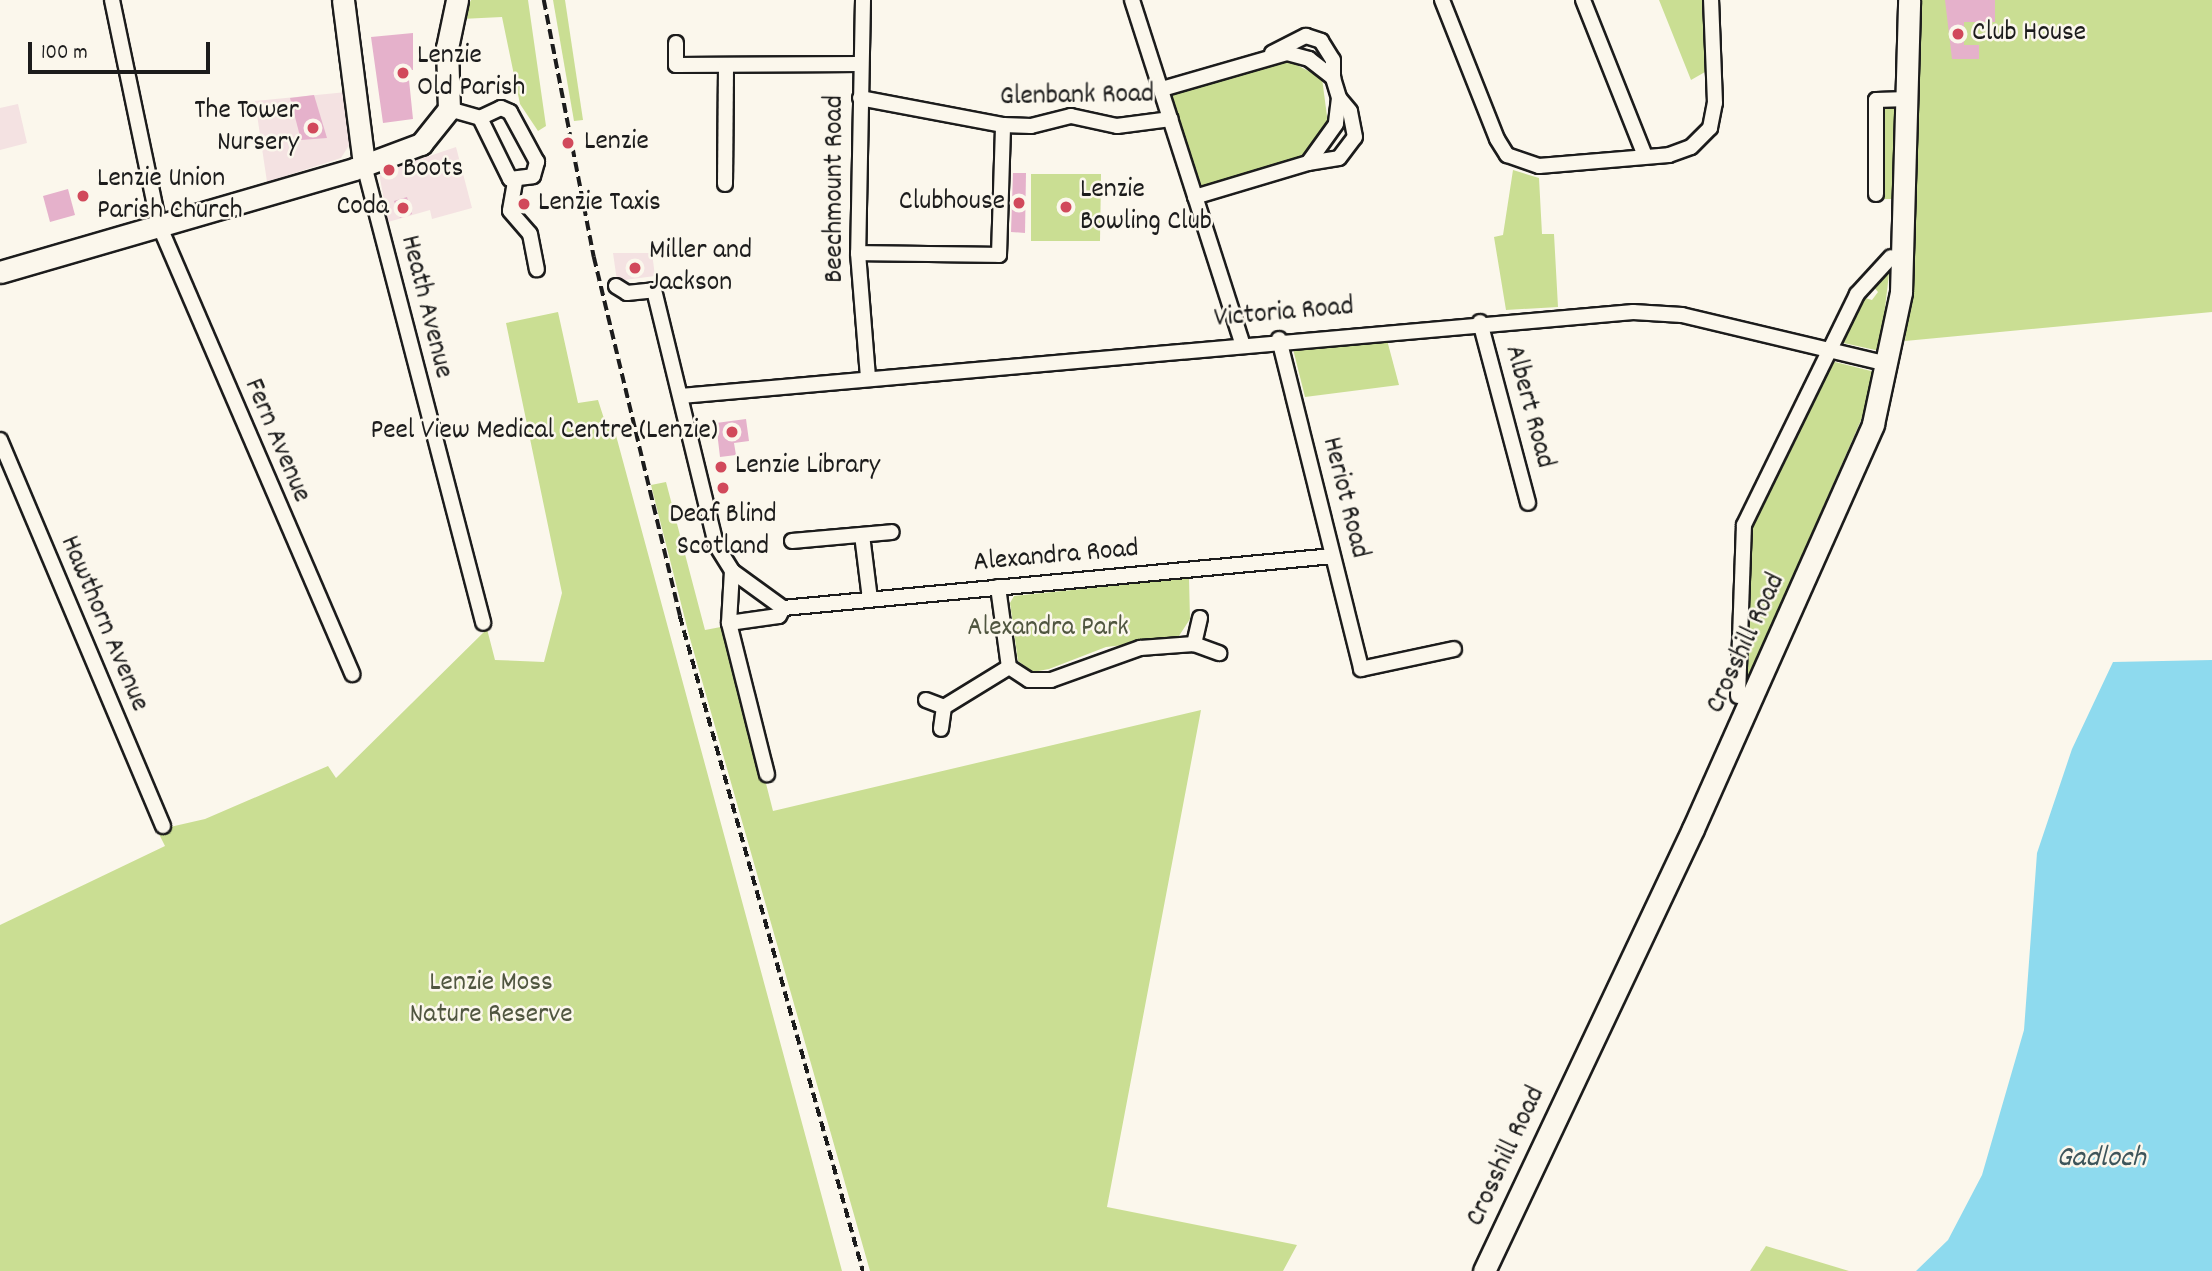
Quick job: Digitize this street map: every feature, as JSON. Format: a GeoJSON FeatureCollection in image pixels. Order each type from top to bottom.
{"type":"FeatureCollection","features":[{"type":"Feature","properties":{"kind":"main road"},"geometry":{"type":"LineString","coordinates":[[343,0],[364,165]]}},
{"type":"Feature","properties":{"kind":"main road"},"geometry":{"type":"LineString","coordinates":[[0,272],[364,165],[421,144],[449,109],[447,48],[457,0]]}},
{"type":"Feature","properties":{"kind":"main road","name":"Crosshill Road"},"geometry":{"type":"LineString","coordinates":[[1484,1271],[1847,491],[1888,364],[1905,245],[1909,0]]}},
{"type":"Feature","properties":{"kind":"street","name":"Fern Avenue"},"geometry":{"type":"LineString","coordinates":[[112,0],[159,225],[352,674]]}},
{"type":"Feature","properties":{"kind":"street","name":"Beechmount Road"},"geometry":{"type":"LineString","coordinates":[[863,0],[858,253],[867,378]]}},
{"type":"Feature","properties":{"kind":"street"},"geometry":{"type":"LineString","coordinates":[[1132,0],[1242,342]]}},
{"type":"Feature","properties":{"kind":"street"},"geometry":{"type":"LineString","coordinates":[[1442,0],[1507,155],[1539,166],[1645,156],[1691,147],[1710,128],[1715,103],[1710,0]]}},
{"type":"Feature","properties":{"kind":"street"},"geometry":{"type":"LineString","coordinates":[[1583,0],[1645,156]]}},
{"type":"Feature","properties":{"kind":"street"},"geometry":{"type":"LineString","coordinates":[[1162,89],[1272,53],[1306,36],[1321,41],[1333,60],[1333,78],[1339,98],[1336,124],[1308,163]]}},
{"type":"Feature","properties":{"kind":"street"},"geometry":{"type":"LineString","coordinates":[[676,43],[676,65],[860,64]]}},
{"type":"Feature","properties":{"kind":"street"},"geometry":{"type":"LineString","coordinates":[[1272,53],[1309,59],[1333,78]]}},
{"type":"Feature","properties":{"kind":"street"},"geometry":{"type":"LineString","coordinates":[[725,184],[726,65]]}},
{"type":"Feature","properties":{"kind":"street","name":"Glenbank Road"},"geometry":{"type":"LineString","coordinates":[[860,98],[1003,125],[1031,126],[1071,116],[1117,126],[1171,119]]}},
{"type":"Feature","properties":{"kind":"street"},"geometry":{"type":"LineString","coordinates":[[1195,197],[1308,163],[1339,158],[1354,137],[1350,111],[1339,98]]}},
{"type":"Feature","properties":{"kind":"street"},"geometry":{"type":"LineString","coordinates":[[1876,194],[1876,100],[1908,99]]}},
{"type":"Feature","properties":{"kind":"street"},"geometry":{"type":"LineString","coordinates":[[449,109],[480,118],[501,108],[517,122],[537,170],[515,182]]}},
{"type":"Feature","properties":{"kind":"street"},"geometry":{"type":"LineString","coordinates":[[480,118],[515,182],[510,211],[530,234],[537,270]]}},
{"type":"Feature","properties":{"kind":"street"},"geometry":{"type":"LineString","coordinates":[[858,253],[999,255],[1003,125]]}},
{"type":"Feature","properties":{"kind":"street","name":"Heath Avenue"},"geometry":{"type":"LineString","coordinates":[[364,165],[483,623]]}},
{"type":"Feature","properties":{"kind":"street","name":"Crosshill Road"},"geometry":{"type":"LineString","coordinates":[[1738,696],[1744,525],[1857,294],[1891,257]]}},
{"type":"Feature","properties":{"kind":"street"},"geometry":{"type":"LineString","coordinates":[[616,285],[627,293],[654,290],[716,545],[732,571],[752,590],[783,608]]}},
{"type":"Feature","properties":{"kind":"street","name":"Victoria Road"},"geometry":{"type":"LineString","coordinates":[[681,396],[1480,322],[1682,315],[1888,364]]}},
{"type":"Feature","properties":{"kind":"street","name":"Albert Road"},"geometry":{"type":"LineString","coordinates":[[1480,322],[1528,503]]}},
{"type":"Feature","properties":{"kind":"street","name":"Heriot Road"},"geometry":{"type":"LineString","coordinates":[[1279,339],[1361,669],[1454,649]]}},
{"type":"Feature","properties":{"kind":"street","name":"Hawthorn Avenue"},"geometry":{"type":"LineString","coordinates":[[0,440],[163,826]]}},
{"type":"Feature","properties":{"kind":"street"},"geometry":{"type":"LineString","coordinates":[[792,541],[892,532]]}},
{"type":"Feature","properties":{"kind":"street"},"geometry":{"type":"LineString","coordinates":[[862,535],[870,599]]}},
{"type":"Feature","properties":{"kind":"street","name":"Alexandra Road"},"geometry":{"type":"LineString","coordinates":[[729,623],[779,616],[783,608],[1333,556]]}},
{"type":"Feature","properties":{"kind":"street"},"geometry":{"type":"LineString","coordinates":[[732,571],[729,623],[767,774]]}},
{"type":"Feature","properties":{"kind":"street"},"geometry":{"type":"LineString","coordinates":[[998,587],[1009,667],[1029,680],[1051,680],[1109,655],[1194,643],[1219,653]]}},
{"type":"Feature","properties":{"kind":"street"},"geometry":{"type":"LineString","coordinates":[[1194,643],[1200,618]]}},
{"type":"Feature","properties":{"kind":"street"},"geometry":{"type":"LineString","coordinates":[[944,707],[1009,667]]}},
{"type":"Feature","properties":{"kind":"street"},"geometry":{"type":"LineString","coordinates":[[926,700],[944,707]]}},
{"type":"Feature","properties":{"kind":"street"},"geometry":{"type":"LineString","coordinates":[[941,729],[944,707]]}},
{"type":"Feature","properties":{"kind":"shaded area"},"geometry":{"type":"Polygon","coordinates":[[[347,92],[351,142],[341,158],[267,182],[255,101],[347,92]]]}},
{"type":"Feature","properties":{"kind":"shaded area"},"geometry":{"type":"Polygon","coordinates":[[[18,104],[27,143],[0,150],[0,108],[18,104]]]}},
{"type":"Feature","properties":{"kind":"shaded area"},"geometry":{"type":"Polygon","coordinates":[[[456,147],[472,208],[432,219],[430,210],[388,222],[379,173],[456,147]]]}},
{"type":"Feature","properties":{"kind":"shaded area","name":"Miller and Jackson"},"geometry":{"type":"Polygon","coordinates":[[[613,253],[652,253],[655,276],[617,281],[613,253]]]}},
{"type":"Feature","properties":{"kind":"green space"},"geometry":{"type":"Polygon","coordinates":[[[471,0],[528,0],[546,126],[538,131],[520,104],[502,17],[461,19],[471,0]]]}},
{"type":"Feature","properties":{"kind":"green space"},"geometry":{"type":"Polygon","coordinates":[[[553,0],[565,0],[583,120],[574,121],[553,0]]]}},
{"type":"Feature","properties":{"kind":"green space"},"geometry":{"type":"Polygon","coordinates":[[[1659,0],[1703,0],[1705,72],[1691,80],[1659,0]]]}},
{"type":"Feature","properties":{"kind":"green space"},"geometry":{"type":"Polygon","coordinates":[[[1915,0],[2212,0],[2212,312],[1905,341],[1916,204],[1915,0]]]}},
{"type":"Feature","properties":{"kind":"green space"},"geometry":{"type":"Polygon","coordinates":[[[1285,59],[1322,78],[1328,124],[1318,140],[1302,157],[1201,187],[1171,94],[1285,59]]]}},
{"type":"Feature","properties":{"kind":"green space"},"geometry":{"type":"Polygon","coordinates":[[[1881,106],[1895,106],[1895,199],[1880,199],[1881,106]]]}},
{"type":"Feature","properties":{"kind":"green space"},"geometry":{"type":"Polygon","coordinates":[[[1513,170],[1539,178],[1542,234],[1554,234],[1558,307],[1506,310],[1494,237],[1503,235],[1513,170]]]}},
{"type":"Feature","properties":{"kind":"green space","name":"Lenzie Bowling Club"},"geometry":{"type":"Polygon","coordinates":[[[1031,174],[1101,174],[1100,241],[1031,241],[1031,174]]]}},
{"type":"Feature","properties":{"kind":"green space"},"geometry":{"type":"Polygon","coordinates":[[[1890,265],[1880,351],[1839,342],[1862,297],[1872,300],[1878,292],[1872,285],[1890,265]]]}},
{"type":"Feature","properties":{"kind":"green space","name":"Lenzie Moss Nature Reserve"},"geometry":{"type":"Polygon","coordinates":[[[558,312],[578,403],[598,400],[607,428],[614,428],[842,1271],[0,1271],[0,925],[165,846],[157,830],[205,819],[328,766],[336,778],[487,629],[495,660],[544,662],[562,593],[506,323],[558,312]]]}},
{"type":"Feature","properties":{"kind":"green space"},"geometry":{"type":"Polygon","coordinates":[[[1387,340],[1399,385],[1305,397],[1293,349],[1387,340]]]}},
{"type":"Feature","properties":{"kind":"green space"},"geometry":{"type":"Polygon","coordinates":[[[1831,361],[1875,372],[1865,411],[1743,691],[1748,526],[1831,361]]]}},
{"type":"Feature","properties":{"kind":"green space"},"geometry":{"type":"Polygon","coordinates":[[[666,482],[705,630],[726,626],[773,811],[1201,710],[1107,1207],[1297,1245],[1283,1271],[870,1271],[689,635],[651,485],[666,482]]]}},
{"type":"Feature","properties":{"kind":"green space","name":"Alexandra Park"},"geometry":{"type":"Polygon","coordinates":[[[1189,578],[1190,619],[1177,639],[1106,647],[1049,669],[1033,672],[1018,661],[1010,603],[1014,596],[1189,578]]]}},
{"type":"Feature","properties":{"kind":"green space"},"geometry":{"type":"Polygon","coordinates":[[[1766,1246],[1849,1271],[1750,1271],[1766,1246]]]}},
{"type":"Feature","properties":{"kind":"water","name":"Gadloch"},"geometry":{"type":"Polygon","coordinates":[[[2212,660],[2212,1271],[1916,1271],[1948,1240],[1982,1175],[2024,1030],[2037,853],[2072,749],[2113,662],[2212,660]]]}},
{"type":"Feature","properties":{"kind":"building","name":"Club House"},"geometry":{"type":"Polygon","coordinates":[[[1945,0],[1995,0],[1995,22],[1964,22],[1964,45],[1979,45],[1979,59],[1952,59],[1945,0]]]}},
{"type":"Feature","properties":{"kind":"building"},"geometry":{"type":"Polygon","coordinates":[[[413,33],[413,70],[408,70],[413,119],[383,123],[371,37],[413,33]]]}},
{"type":"Feature","properties":{"kind":"building","name":"The Tower Nursery"},"geometry":{"type":"Polygon","coordinates":[[[314,95],[327,138],[301,140],[290,98],[314,95]]]}},
{"type":"Feature","properties":{"kind":"building","name":"Clubhouse"},"geometry":{"type":"Polygon","coordinates":[[[1013,173],[1026,173],[1025,233],[1011,232],[1013,173]]]}},
{"type":"Feature","properties":{"kind":"building"},"geometry":{"type":"Polygon","coordinates":[[[68,189],[75,215],[50,222],[43,196],[68,189]]]}},
{"type":"Feature","properties":{"kind":"building","name":"Coda"},"geometry":{"type":"Polygon","coordinates":[[[407,197],[412,214],[400,218],[394,201],[407,197]]]}},
{"type":"Feature","properties":{"kind":"building","name":"Peel View Medical Centre (Lenzie)"},"geometry":{"type":"Polygon","coordinates":[[[746,419],[749,441],[734,443],[736,455],[720,457],[716,423],[746,419]]]}},
{"type":"Feature","properties":{"kind":"railway"},"geometry":{"type":"LineString","coordinates":[[544,0],[594,257],[680,616],[863,1271]]}},
{"type":"Feature","properties":{"kind":"place","name":"Club House"},"geometry":{"type":"Point","coordinates":[1958,34]}},
{"type":"Feature","properties":{"kind":"place","name":"Lenzie Old Parish"},"geometry":{"type":"Point","coordinates":[403,73]}},
{"type":"Feature","properties":{"kind":"place","name":"The Tower Nursery"},"geometry":{"type":"Point","coordinates":[313,128]}},
{"type":"Feature","properties":{"kind":"place","name":"Lenzie"},"geometry":{"type":"Point","coordinates":[568,143]}},
{"type":"Feature","properties":{"kind":"place","name":"Boots"},"geometry":{"type":"Point","coordinates":[389,170]}},
{"type":"Feature","properties":{"kind":"place","name":"Lenzie Union Parish Church"},"geometry":{"type":"Point","coordinates":[83,196]}},
{"type":"Feature","properties":{"kind":"place","name":"Clubhouse"},"geometry":{"type":"Point","coordinates":[1019,203]}},
{"type":"Feature","properties":{"kind":"place","name":"Lenzie Taxis"},"geometry":{"type":"Point","coordinates":[524,204]}},
{"type":"Feature","properties":{"kind":"place","name":"Lenzie Bowling Club"},"geometry":{"type":"Point","coordinates":[1066,207]}},
{"type":"Feature","properties":{"kind":"place","name":"Coda"},"geometry":{"type":"Point","coordinates":[403,208]}},
{"type":"Feature","properties":{"kind":"place","name":"Miller and Jackson"},"geometry":{"type":"Point","coordinates":[635,268]}},
{"type":"Feature","properties":{"kind":"place","name":"Peel View Medical Centre (Lenzie)"},"geometry":{"type":"Point","coordinates":[732,432]}},
{"type":"Feature","properties":{"kind":"place","name":"Lenzie Library"},"geometry":{"type":"Point","coordinates":[721,467]}},
{"type":"Feature","properties":{"kind":"place","name":"Deaf Blind Scotland"},"geometry":{"type":"Point","coordinates":[723,488]}}]}
